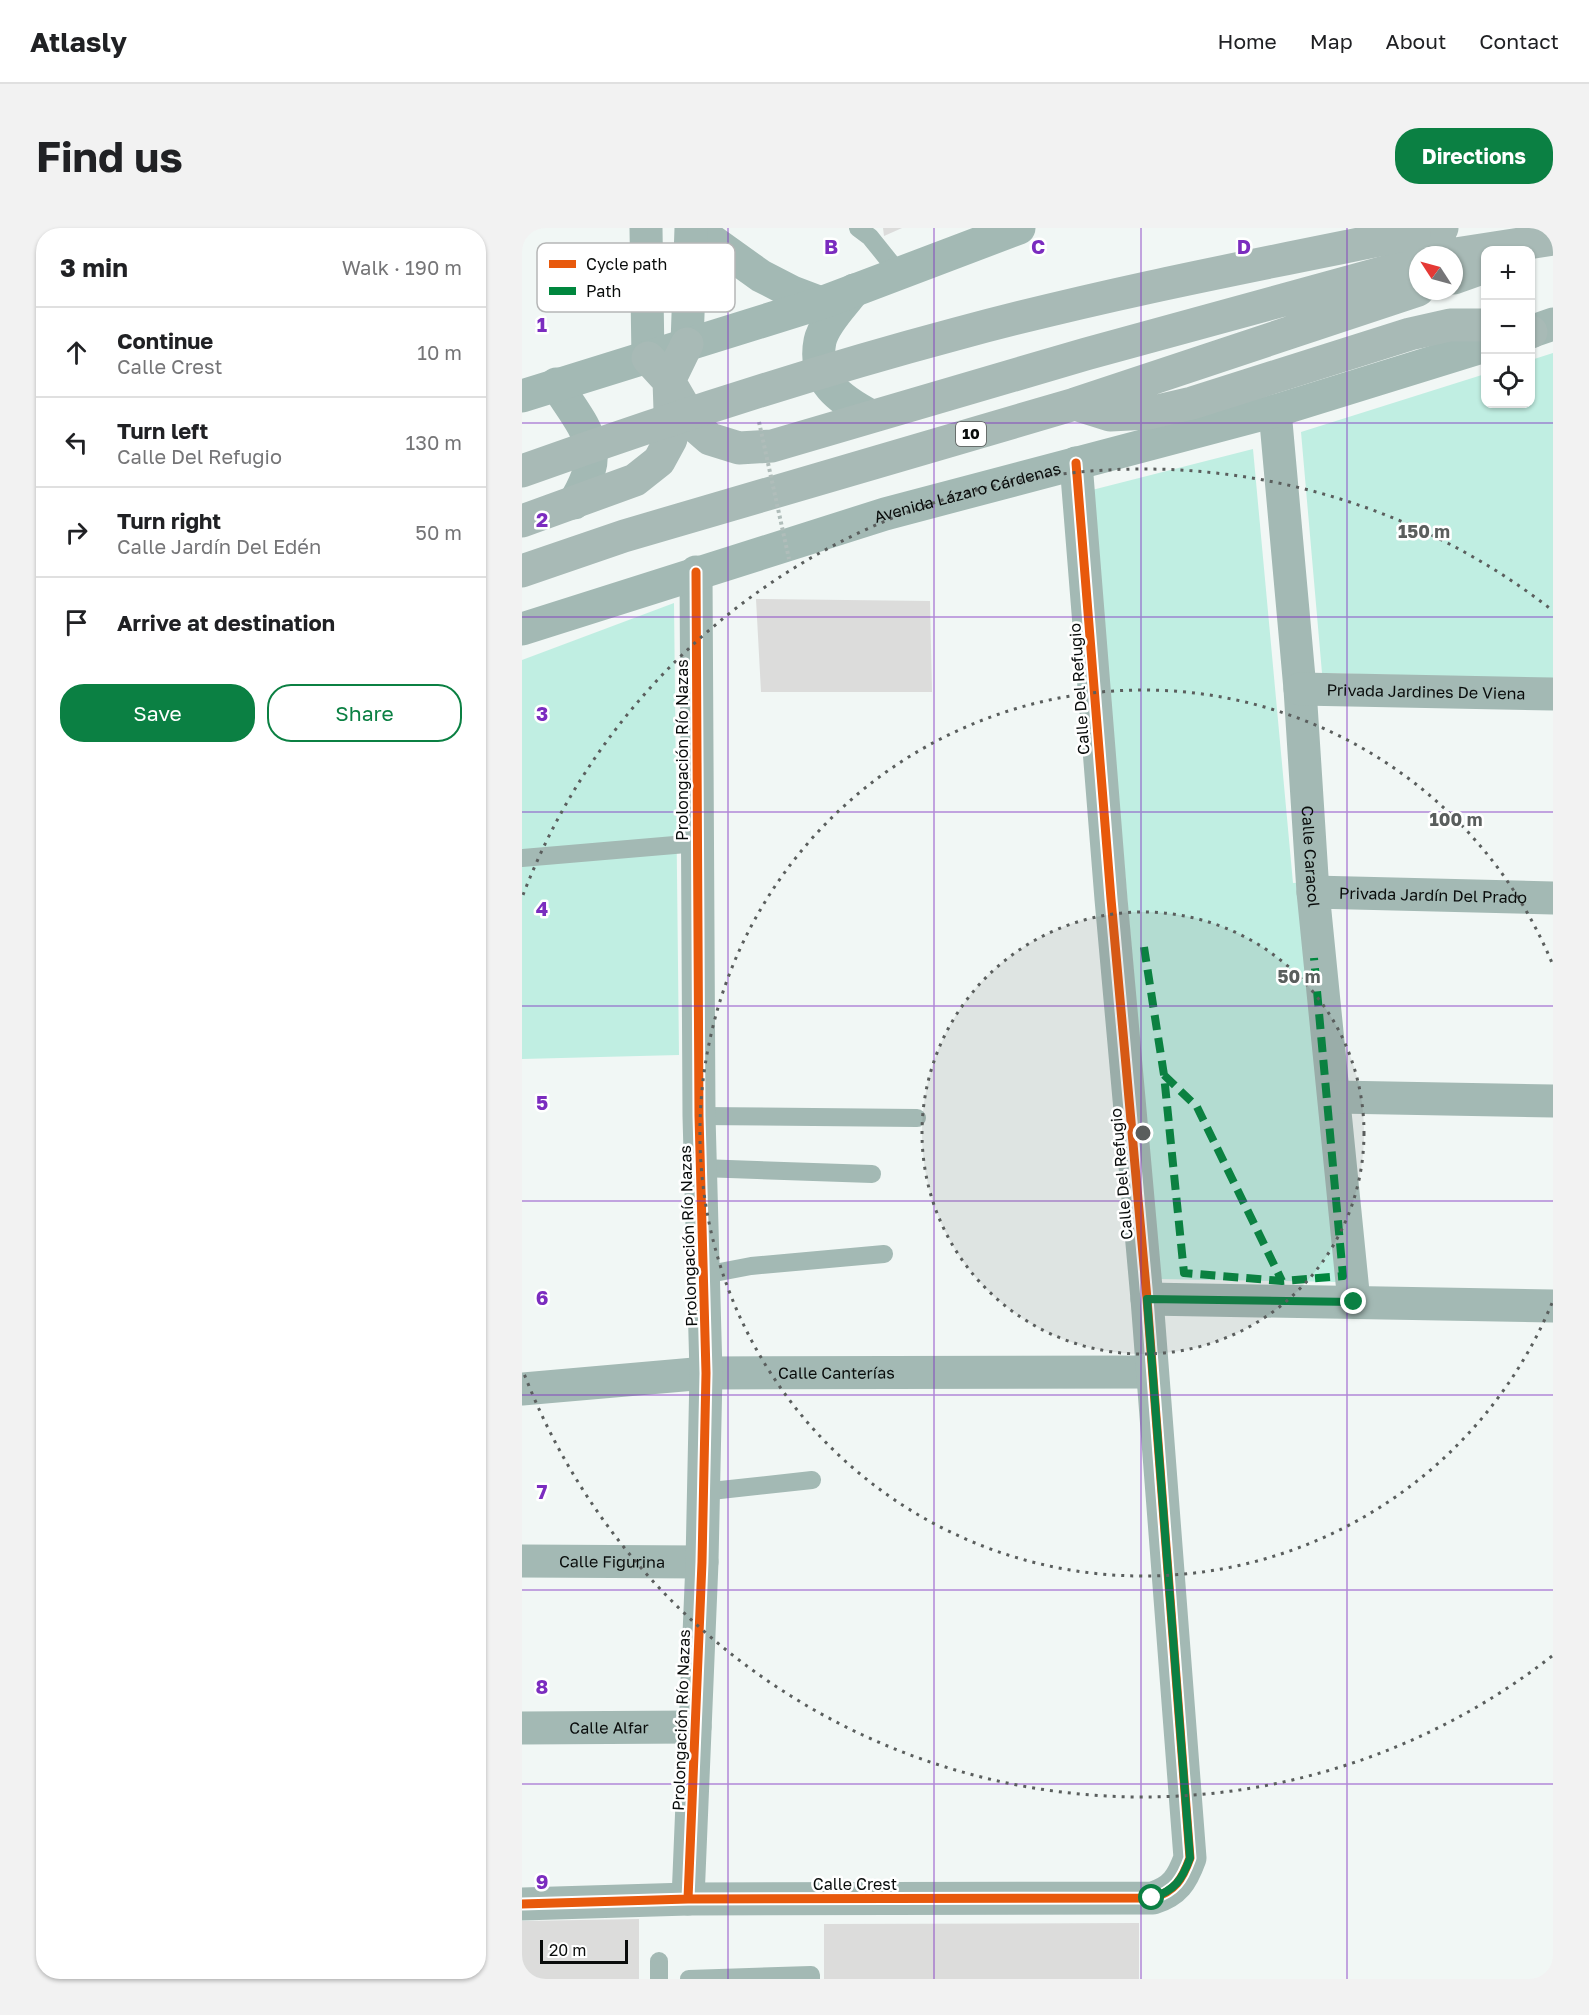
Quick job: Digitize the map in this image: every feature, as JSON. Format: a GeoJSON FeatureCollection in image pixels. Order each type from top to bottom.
{"type":"FeatureCollection","features":[{"type":"Feature","properties":{"kind":"highway"},"geometry":{"type":"LineString","coordinates":[[1463,253],[1553,239]]}},
{"type":"Feature","properties":{"kind":"highway"},"geometry":{"type":"LineString","coordinates":[[658,370],[695,426],[710,439],[739,448],[772,446],[1425,241]]}},
{"type":"Feature","properties":{"kind":"highway"},"geometry":{"type":"LineString","coordinates":[[522,471],[652,424],[956,334],[1222,272],[1425,241]]}},
{"type":"Feature","properties":{"kind":"highway"},"geometry":{"type":"LineString","coordinates":[[1535,250],[1553,245]]}},
{"type":"Feature","properties":{"kind":"highway"},"geometry":{"type":"LineString","coordinates":[[1463,275],[1481,268]]}},
{"type":"Feature","properties":{"kind":"highway","name":"10"},"geometry":{"type":"LineString","coordinates":[[523,571],[624,536],[1075,404],[1409,293]]}},
{"type":"Feature","properties":{"kind":"highway"},"geometry":{"type":"LineString","coordinates":[[1075,404],[1110,415],[1149,413],[1192,403],[1410,334],[1450,325],[1481,325]]}},
{"type":"Feature","properties":{"kind":"highway"},"geometry":{"type":"LineString","coordinates":[[522,520],[635,480],[659,461],[671,439],[658,370]]}},
{"type":"Feature","properties":{"kind":"street"},"geometry":{"type":"LineString","coordinates":[[646,228],[647,243]]}},
{"type":"Feature","properties":{"kind":"street"},"geometry":{"type":"LineString","coordinates":[[692,228],[714,243]]}},
{"type":"Feature","properties":{"kind":"street"},"geometry":{"type":"LineString","coordinates":[[691,243],[692,228]]}},
{"type":"Feature","properties":{"kind":"street"},"geometry":{"type":"LineString","coordinates":[[522,396],[556,384],[658,370],[687,344],[821,303],[1019,228]]}},
{"type":"Feature","properties":{"kind":"street"},"geometry":{"type":"LineString","coordinates":[[735,258],[761,276],[792,292],[821,303]]}},
{"type":"Feature","properties":{"kind":"street"},"geometry":{"type":"LineString","coordinates":[[854,290],[820,340],[820,359],[828,387],[845,402],[871,416]]}},
{"type":"Feature","properties":{"kind":"street"},"geometry":{"type":"LineString","coordinates":[[653,312],[658,370]]}},
{"type":"Feature","properties":{"kind":"street"},"geometry":{"type":"LineString","coordinates":[[687,344],[688,312]]}},
{"type":"Feature","properties":{"kind":"street"},"geometry":{"type":"LineString","coordinates":[[1535,331],[1553,324]]}},
{"type":"Feature","properties":{"kind":"street","name":"Avenida Lázaro Cárdenas"},"geometry":{"type":"LineString","coordinates":[[522,629],[885,514],[1275,411],[1481,347]]}},
{"type":"Feature","properties":{"kind":"street"},"geometry":{"type":"LineString","coordinates":[[556,384],[590,439],[593,459],[587,482],[574,503]]}},
{"type":"Feature","properties":{"kind":"street","name":"Calle Caracol"},"geometry":{"type":"LineString","coordinates":[[1275,411],[1300,689],[1313,892],[1354,1302]]}},
{"type":"Feature","properties":{"kind":"street","name":"Calle Del Refugio"},"geometry":{"type":"LineString","coordinates":[[1076,463],[1111,899],[1147,1299],[1190,1858],[1182,1881]]}},
{"type":"Feature","properties":{"kind":"street","name":"Prolongación Río Nazas"},"geometry":{"type":"LineString","coordinates":[[688,1899],[702,1562],[706,1373],[699,1116],[696,572]]}},
{"type":"Feature","properties":{"kind":"street","name":"Privada Jardines De Viena"},"geometry":{"type":"LineString","coordinates":[[1300,689],[1553,694]]}},
{"type":"Feature","properties":{"kind":"street","name":"Privada Jardín Del Prado"},"geometry":{"type":"LineString","coordinates":[[1313,892],[1553,898]]}},
{"type":"Feature","properties":{"kind":"street"},"geometry":{"type":"LineString","coordinates":[[1335,1097],[1553,1101]]}},
{"type":"Feature","properties":{"kind":"street"},"geometry":{"type":"LineString","coordinates":[[1147,1299],[1553,1306]]}},
{"type":"Feature","properties":{"kind":"street","name":"Calle Canterías"},"geometry":{"type":"LineString","coordinates":[[522,1389],[706,1373],[1151,1372]]}},
{"type":"Feature","properties":{"kind":"street","name":"Calle Figurina"},"geometry":{"type":"LineString","coordinates":[[522,1561],[702,1562]]}},
{"type":"Feature","properties":{"kind":"street","name":"Calle Alfar"},"geometry":{"type":"LineString","coordinates":[[522,1728],[695,1726]]}},
{"type":"Feature","properties":{"kind":"street","name":"Calle Crest"},"geometry":{"type":"LineString","coordinates":[[522,1904],[688,1899],[1152,1898],[1169,1893],[1182,1881]]}},
{"type":"Feature","properties":{"kind":"lane"},"geometry":{"type":"LineString","coordinates":[[858,228],[870,237],[899,273]]}},
{"type":"Feature","properties":{"kind":"lane"},"geometry":{"type":"LineString","coordinates":[[522,858],[698,843]]}},
{"type":"Feature","properties":{"kind":"lane"},"geometry":{"type":"LineString","coordinates":[[699,1116],[917,1118]]}},
{"type":"Feature","properties":{"kind":"lane"},"geometry":{"type":"LineString","coordinates":[[701,1168],[873,1174]]}},
{"type":"Feature","properties":{"kind":"lane"},"geometry":{"type":"LineString","coordinates":[[704,1275],[751,1266],[884,1254]]}},
{"type":"Feature","properties":{"kind":"lane"},"geometry":{"type":"LineString","coordinates":[[702,1492],[812,1480]]}},
{"type":"Feature","properties":{"kind":"lane"},"geometry":{"type":"LineString","coordinates":[[689,1979],[811,1975],[811,1979]]}},
{"type":"Feature","properties":{"kind":"path"},"geometry":{"type":"LineString","coordinates":[[759,421],[789,559]]}},
{"type":"Feature","properties":{"kind":"green space"},"geometry":{"type":"Polygon","coordinates":[[[1553,353],[1553,679],[1322,673],[1301,432],[1481,375],[1481,408],[1535,408],[1535,359],[1553,353]]]}},
{"type":"Feature","properties":{"kind":"green space"},"geometry":{"type":"Polygon","coordinates":[[[1253,449],[1293,883],[1309,882],[1337,1282],[1160,1279],[1092,490],[1253,449]]]}},
{"type":"Feature","properties":{"kind":"green space"},"geometry":{"type":"Polygon","coordinates":[[[674,603],[679,1055],[522,1059],[522,660],[674,603]]]}},
{"type":"Feature","properties":{"kind":"building"},"geometry":{"type":"Polygon","coordinates":[[[883,228],[902,228],[884,236],[883,228]]]}},
{"type":"Feature","properties":{"kind":"building"},"geometry":{"type":"Polygon","coordinates":[[[756,599],[930,601],[932,692],[761,692],[756,599]]]}},
{"type":"Feature","properties":{"kind":"building"},"geometry":{"type":"Polygon","coordinates":[[[639,1919],[639,1979],[522,1979],[522,1921],[639,1919]]]}},
{"type":"Feature","properties":{"kind":"building"},"geometry":{"type":"Polygon","coordinates":[[[1139,1923],[1139,1979],[824,1979],[824,1924],[1139,1923]]]}},
{"type":"Feature","properties":{"kind":"marked path"},"geometry":{"type":"LineString","coordinates":[[1144,947],[1164,1075],[1184,1273],[1282,1281],[1343,1276],[1314,958]]}},
{"type":"Feature","properties":{"kind":"marked path"},"geometry":{"type":"LineString","coordinates":[[1164,1075],[1197,1107],[1282,1281]]}},
{"type":"Feature","properties":{"kind":"cycle path"},"geometry":{"type":"LineString","coordinates":[[522,1904],[688,1899],[1153,1898],[1167,1892],[1177,1884],[1190,1858],[1147,1299],[1111,899],[1076,463]]}},
{"type":"Feature","properties":{"kind":"cycle path"},"geometry":{"type":"LineString","coordinates":[[688,1899],[702,1562],[706,1373],[699,1116],[696,572]]}},
{"type":"Feature","properties":{"kind":"route"},"geometry":{"type":"LineString","coordinates":[[1152,1898],[1169,1893],[1182,1881],[1190,1858],[1147,1299],[1354,1302]]}}]}
